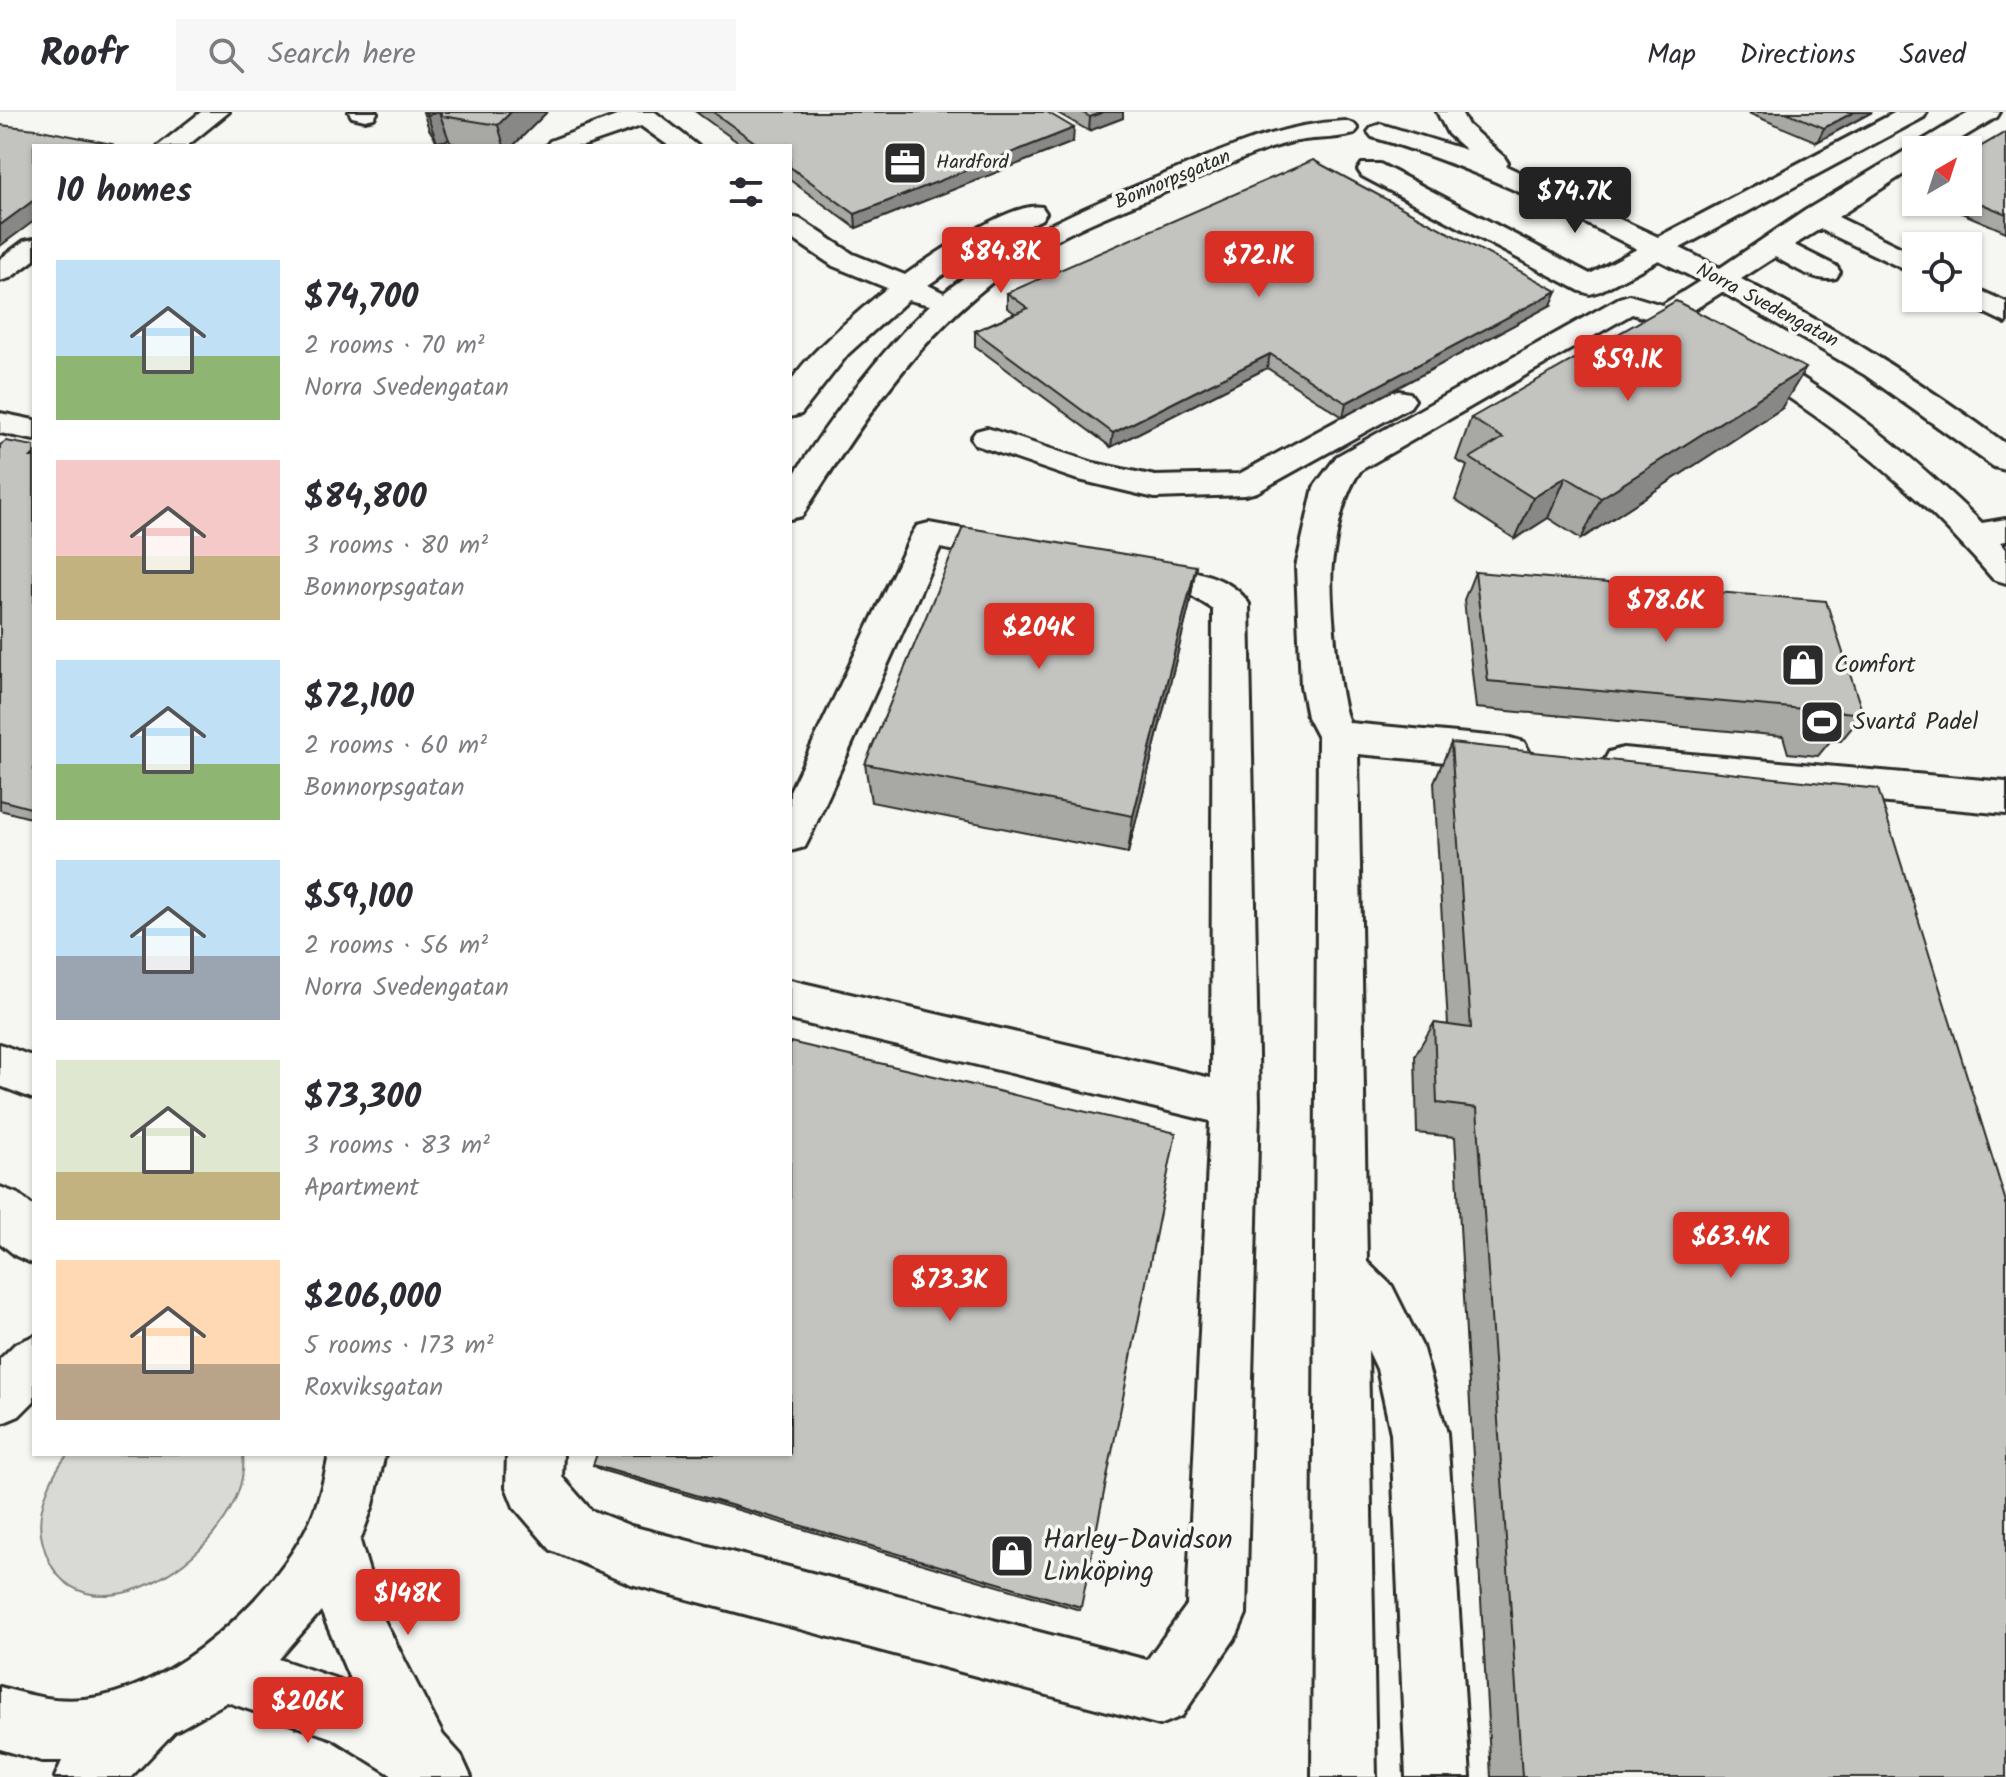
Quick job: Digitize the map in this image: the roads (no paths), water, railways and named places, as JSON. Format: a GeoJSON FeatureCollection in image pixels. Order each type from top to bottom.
{"type":"FeatureCollection","features":[{"type":"Feature","properties":{"kind":"street"},"geometry":{"type":"LineString","coordinates":[[174,144],[217,112]]}},
{"type":"Feature","properties":{"kind":"street"},"geometry":{"type":"LineString","coordinates":[[1296,112],[1345,129],[1381,132],[1423,125],[1448,112]]}},
{"type":"Feature","properties":{"kind":"street","name":"Norra Svedengatan"},"geometry":{"type":"LineString","coordinates":[[1448,112],[1457,129],[1477,149],[1514,176]]}},
{"type":"Feature","properties":{"kind":"street"},"geometry":{"type":"LineString","coordinates":[[1590,285],[1915,112]]}},
{"type":"Feature","properties":{"kind":"street"},"geometry":{"type":"LineString","coordinates":[[1948,136],[1988,112]]}},
{"type":"Feature","properties":{"kind":"street"},"geometry":{"type":"LineString","coordinates":[[564,144],[642,114],[682,144]]}},
{"type":"Feature","properties":{"kind":"street","name":"Bonnorpsgatan"},"geometry":{"type":"LineString","coordinates":[[792,505],[852,409],[882,370],[949,303],[991,269],[1072,222],[1274,137],[1312,129],[1345,129]]}},
{"type":"Feature","properties":{"kind":"street","name":"Norra Svedengatan"},"geometry":{"type":"LineString","coordinates":[[1381,132],[1458,154],[1514,176],[1723,282],[1859,357],[1928,402],[2006,460]]}},
{"type":"Feature","properties":{"kind":"street","name":"Bonnorpsgatan"},"geometry":{"type":"LineString","coordinates":[[792,404],[834,352],[947,259],[1012,223],[1151,162]]}},
{"type":"Feature","properties":{"kind":"street"},"geometry":{"type":"LineString","coordinates":[[1692,329],[1723,282],[1816,216],[1902,164]]}},
{"type":"Feature","properties":{"kind":"street"},"geometry":{"type":"LineString","coordinates":[[987,438],[1087,472],[1155,487],[1245,484],[1601,291],[1371,170]]}},
{"type":"Feature","properties":{"kind":"street"},"geometry":{"type":"LineString","coordinates":[[1816,216],[1902,259]]}},
{"type":"Feature","properties":{"kind":"street"},"geometry":{"type":"LineString","coordinates":[[793,233],[843,260],[949,303]]}},
{"type":"Feature","properties":{"kind":"street"},"geometry":{"type":"LineString","coordinates":[[1773,245],[1826,272]]}},
{"type":"Feature","properties":{"kind":"street"},"geometry":{"type":"LineString","coordinates":[[0,272],[32,248]]}},
{"type":"Feature","properties":{"kind":"street"},"geometry":{"type":"LineString","coordinates":[[1982,301],[2006,314]]}},
{"type":"Feature","properties":{"kind":"street"},"geometry":{"type":"LineString","coordinates":[[1344,1777],[1338,737],[1326,717],[1320,686],[1314,567],[1331,487],[1349,463],[1629,304],[1692,329],[1755,363],[1848,424],[1991,533],[2006,571]]}},
{"type":"Feature","properties":{"kind":"street"},"geometry":{"type":"LineString","coordinates":[[0,423],[32,430]]}},
{"type":"Feature","properties":{"kind":"street"},"geometry":{"type":"LineString","coordinates":[[535,1456],[534,1487],[571,1530],[631,1555],[1160,1694],[1216,1614],[1235,1105],[1231,604],[1202,586],[929,534],[792,831]]}},
{"type":"Feature","properties":{"kind":"street"},"geometry":{"type":"LineString","coordinates":[[1338,737],[1541,755]]}},
{"type":"Feature","properties":{"kind":"street"},"geometry":{"type":"LineString","coordinates":[[1587,759],[2006,798]]}},
{"type":"Feature","properties":{"kind":"street"},"geometry":{"type":"LineString","coordinates":[[792,1000],[1235,1105]]}},
{"type":"Feature","properties":{"kind":"street"},"geometry":{"type":"LineString","coordinates":[[0,1065],[32,1077]]}},
{"type":"Feature","properties":{"kind":"street"},"geometry":{"type":"LineString","coordinates":[[0,1211],[32,1237]]}},
{"type":"Feature","properties":{"kind":"street"},"geometry":{"type":"LineString","coordinates":[[1341,1273],[1374,1304],[1403,1365],[1419,1433],[1438,1777]]}},
{"type":"Feature","properties":{"kind":"street"},"geometry":{"type":"LineString","coordinates":[[0,1397],[32,1365]]}},
{"type":"Feature","properties":{"kind":"street"},"geometry":{"type":"LineString","coordinates":[[0,1718],[16,1725],[57,1731],[105,1726],[153,1711],[224,1670],[279,1619],[308,1581],[331,1542],[353,1481],[357,1456]]}},
{"type":"Feature","properties":{"kind":"street"},"geometry":{"type":"LineString","coordinates":[[331,1542],[356,1628],[430,1767]]}},
{"type":"Feature","properties":{"kind":"street"},"geometry":{"type":"LineString","coordinates":[[224,1670],[348,1713],[430,1767]]}},
{"type":"Feature","properties":{"kind":"street"},"geometry":{"type":"LineString","coordinates":[[87,1777],[153,1711]]}},
{"type":"Feature","properties":{"kind":"place","name":"Hardford"},"geometry":{"type":"Point","coordinates":[905,163]}},
{"type":"Feature","properties":{"kind":"place","name":"Comfort"},"geometry":{"type":"Point","coordinates":[1803,665]}},
{"type":"Feature","properties":{"kind":"place","name":"Svartå Padel"},"geometry":{"type":"Point","coordinates":[1822,722]}},
{"type":"Feature","properties":{"kind":"place","name":"Harley-Davidson Linköping"},"geometry":{"type":"Point","coordinates":[1012,1556]}}]}
